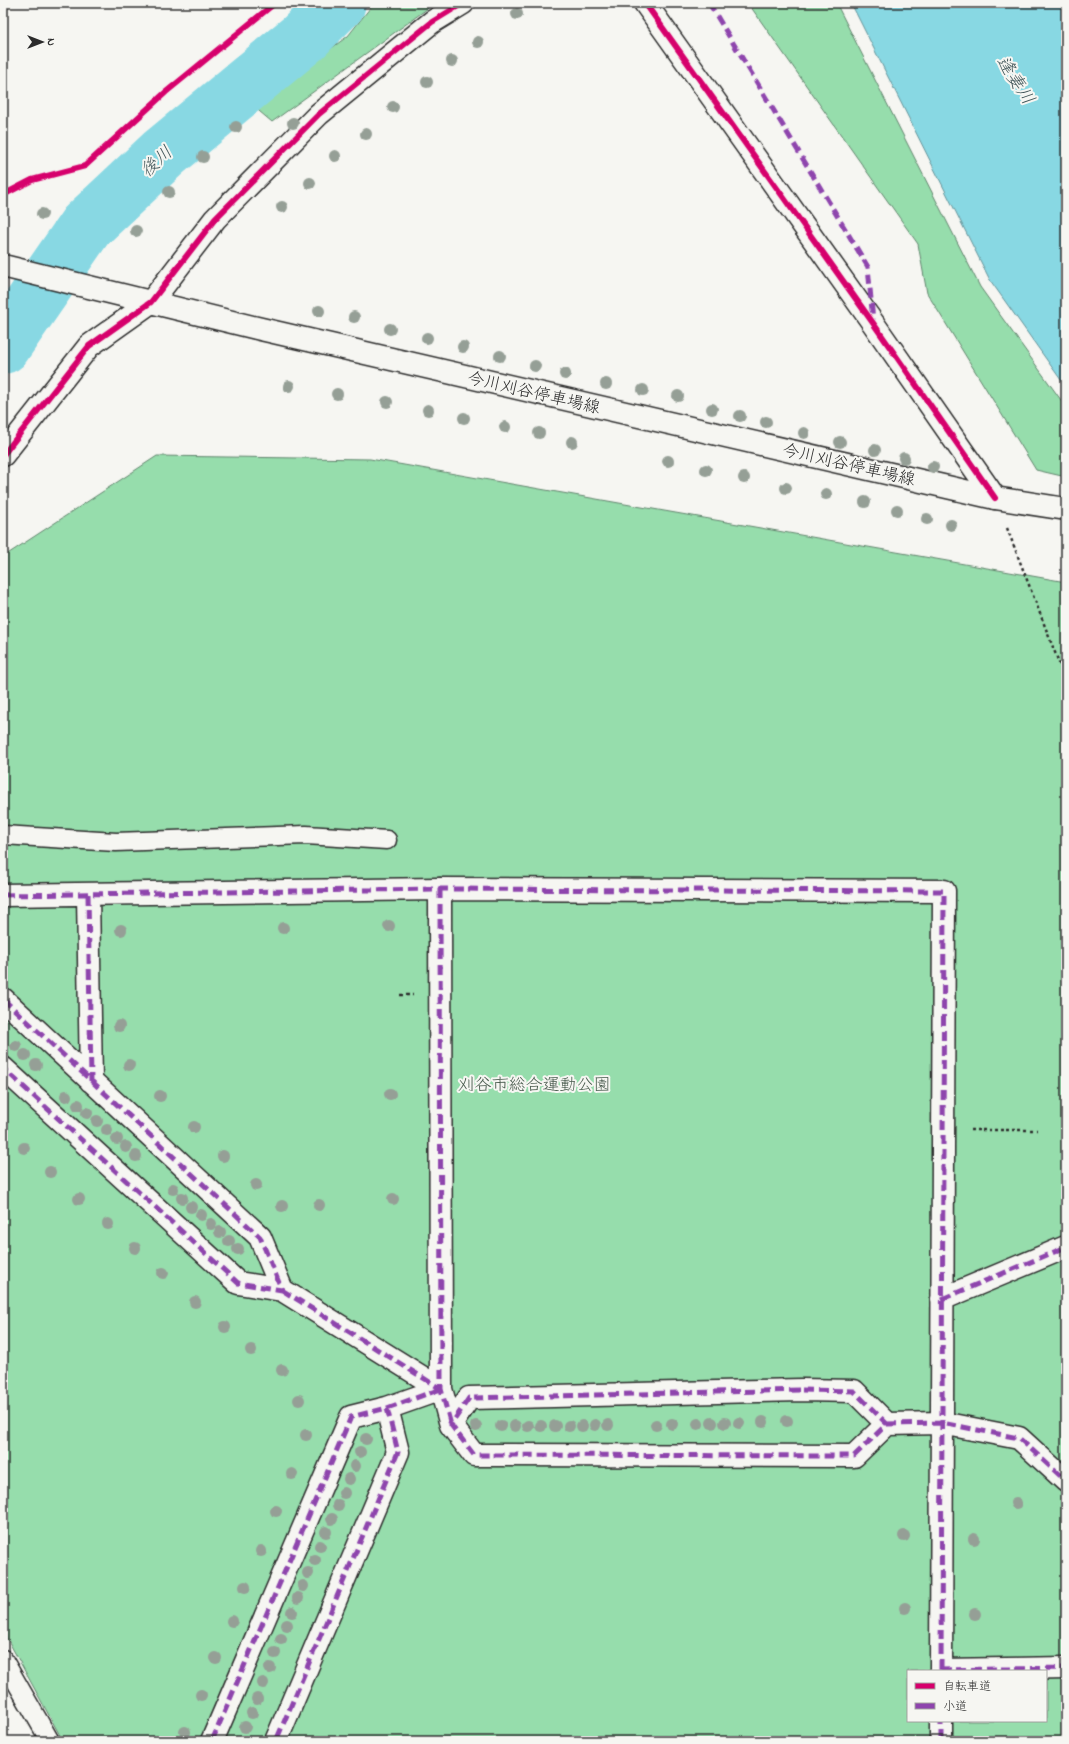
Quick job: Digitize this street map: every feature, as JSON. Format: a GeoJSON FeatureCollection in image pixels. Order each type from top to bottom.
{"type":"FeatureCollection","features":[{"type":"Feature","properties":{"kind":"street"},"geometry":{"type":"LineString","coordinates":[[3,455],[89,346],[151,302],[215,220],[319,114],[432,22],[463,3]]}},
{"type":"Feature","properties":{"kind":"street"},"geometry":{"type":"LineString","coordinates":[[644,3],[878,330],[995,498]]}},
{"type":"Feature","properties":{"kind":"street","name":"今川刈谷停車場線"},"geometry":{"type":"LineString","coordinates":[[3,266],[284,334],[995,498],[1066,509]]}},
{"type":"Feature","properties":{"kind":"street"},"geometry":{"type":"LineString","coordinates":[[440,889],[441,1389],[451,1425],[474,1455],[854,1456],[887,1424],[942,1423],[1019,1438],[1066,1481]]}},
{"type":"Feature","properties":{"kind":"street"},"geometry":{"type":"LineString","coordinates":[[3,895],[440,889],[944,892],[941,1670]]}},
{"type":"Feature","properties":{"kind":"street"},"geometry":{"type":"LineString","coordinates":[[88,894],[91,1081]]}},
{"type":"Feature","properties":{"kind":"street"},"geometry":{"type":"LineString","coordinates":[[3,999],[260,1237],[282,1290]]}},
{"type":"Feature","properties":{"kind":"street"},"geometry":{"type":"LineString","coordinates":[[3,1068],[238,1283],[282,1290],[441,1389]]}},
{"type":"Feature","properties":{"kind":"street"},"geometry":{"type":"LineString","coordinates":[[942,1299],[1066,1247]]}},
{"type":"Feature","properties":{"kind":"street"},"geometry":{"type":"LineString","coordinates":[[212,1741],[351,1417],[386,1408],[441,1389]]}},
{"type":"Feature","properties":{"kind":"street"},"geometry":{"type":"LineString","coordinates":[[451,1425],[468,1398],[802,1390],[854,1391],[887,1424]]}},
{"type":"Feature","properties":{"kind":"street"},"geometry":{"type":"LineString","coordinates":[[276,1741],[398,1452],[386,1408]]}},
{"type":"Feature","properties":{"kind":"street"},"geometry":{"type":"LineString","coordinates":[[983,1670],[1066,1668]]}},
{"type":"Feature","properties":{"kind":"street"},"geometry":{"type":"LineString","coordinates":[[941,1722],[941,1741]]}},
{"type":"Feature","properties":{"kind":"lane"},"geometry":{"type":"LineString","coordinates":[[3,836],[116,842],[306,835],[386,840]]}},
{"type":"Feature","properties":{"kind":"lane"},"geometry":{"type":"LineString","coordinates":[[3,1660],[50,1741]]}},
{"type":"Feature","properties":{"kind":"path"},"geometry":{"type":"LineString","coordinates":[[995,498],[1066,681]]}},
{"type":"Feature","properties":{"kind":"path"},"geometry":{"type":"LineString","coordinates":[[943,1130],[1037,1130]]}},
{"type":"Feature","properties":{"kind":"green space"},"geometry":{"type":"Polygon","coordinates":[[[374,3],[435,3],[272,122],[253,106],[348,36],[374,3]]]}},
{"type":"Feature","properties":{"kind":"green space"},"geometry":{"type":"Polygon","coordinates":[[[748,3],[836,3],[980,287],[1066,407],[1066,477],[1036,470],[927,293],[918,244],[748,3]]]}},
{"type":"Feature","properties":{"kind":"green space","name":"刈谷市総合運動公園"},"geometry":{"type":"Polygon","coordinates":[[[157,456],[370,459],[1066,582],[1066,1741],[63,1741],[3,1631],[3,557],[157,456]]]}},
{"type":"Feature","properties":{"kind":"water","name":"逢妻川"},"geometry":{"type":"Polygon","coordinates":[[[851,3],[1066,3],[1066,387],[990,280],[851,3]]]}},
{"type":"Feature","properties":{"kind":"waterway","name":"後川"},"geometry":{"type":"LineString","coordinates":[[3,346],[86,226],[164,153],[303,38],[338,3]]}},
{"type":"Feature","properties":{"kind":"marked path"},"geometry":{"type":"LineString","coordinates":[[709,3],[868,267],[873,321]]}},
{"type":"Feature","properties":{"kind":"marked path"},"geometry":{"type":"LineString","coordinates":[[440,889],[441,1389],[451,1425]]}},
{"type":"Feature","properties":{"kind":"marked path"},"geometry":{"type":"LineString","coordinates":[[3,895],[440,889],[944,891],[941,1670]]}},
{"type":"Feature","properties":{"kind":"marked path"},"geometry":{"type":"LineString","coordinates":[[88,894],[91,1081]]}},
{"type":"Feature","properties":{"kind":"marked path"},"geometry":{"type":"LineString","coordinates":[[3,999],[260,1237],[282,1290],[238,1283],[3,1068]]}},
{"type":"Feature","properties":{"kind":"marked path"},"geometry":{"type":"LineString","coordinates":[[942,1299],[1066,1247]]}},
{"type":"Feature","properties":{"kind":"marked path"},"geometry":{"type":"LineString","coordinates":[[282,1290],[441,1389]]}},
{"type":"Feature","properties":{"kind":"marked path"},"geometry":{"type":"LineString","coordinates":[[387,1408],[441,1389]]}},
{"type":"Feature","properties":{"kind":"marked path"},"geometry":{"type":"LineString","coordinates":[[802,1390],[854,1391],[887,1424],[854,1456],[474,1455],[451,1425],[469,1398],[802,1390]]}},
{"type":"Feature","properties":{"kind":"marked path"},"geometry":{"type":"LineString","coordinates":[[212,1741],[351,1417],[387,1408],[398,1452],[276,1741]]}},
{"type":"Feature","properties":{"kind":"marked path"},"geometry":{"type":"LineString","coordinates":[[887,1424],[942,1423],[1019,1438],[1066,1481]]}},
{"type":"Feature","properties":{"kind":"marked path"},"geometry":{"type":"LineString","coordinates":[[941,1670],[1066,1668]]}},
{"type":"Feature","properties":{"kind":"marked path"},"geometry":{"type":"LineString","coordinates":[[941,1722],[941,1741]]}},
{"type":"Feature","properties":{"kind":"cycle path"},"geometry":{"type":"LineString","coordinates":[[3,195],[32,180],[85,166],[166,92],[275,3]]}},
{"type":"Feature","properties":{"kind":"cycle path"},"geometry":{"type":"LineString","coordinates":[[3,455],[89,346],[151,302],[215,219],[319,114],[432,22],[463,3]]}},
{"type":"Feature","properties":{"kind":"cycle path"},"geometry":{"type":"LineString","coordinates":[[645,3],[873,323],[995,498]]}}]}
